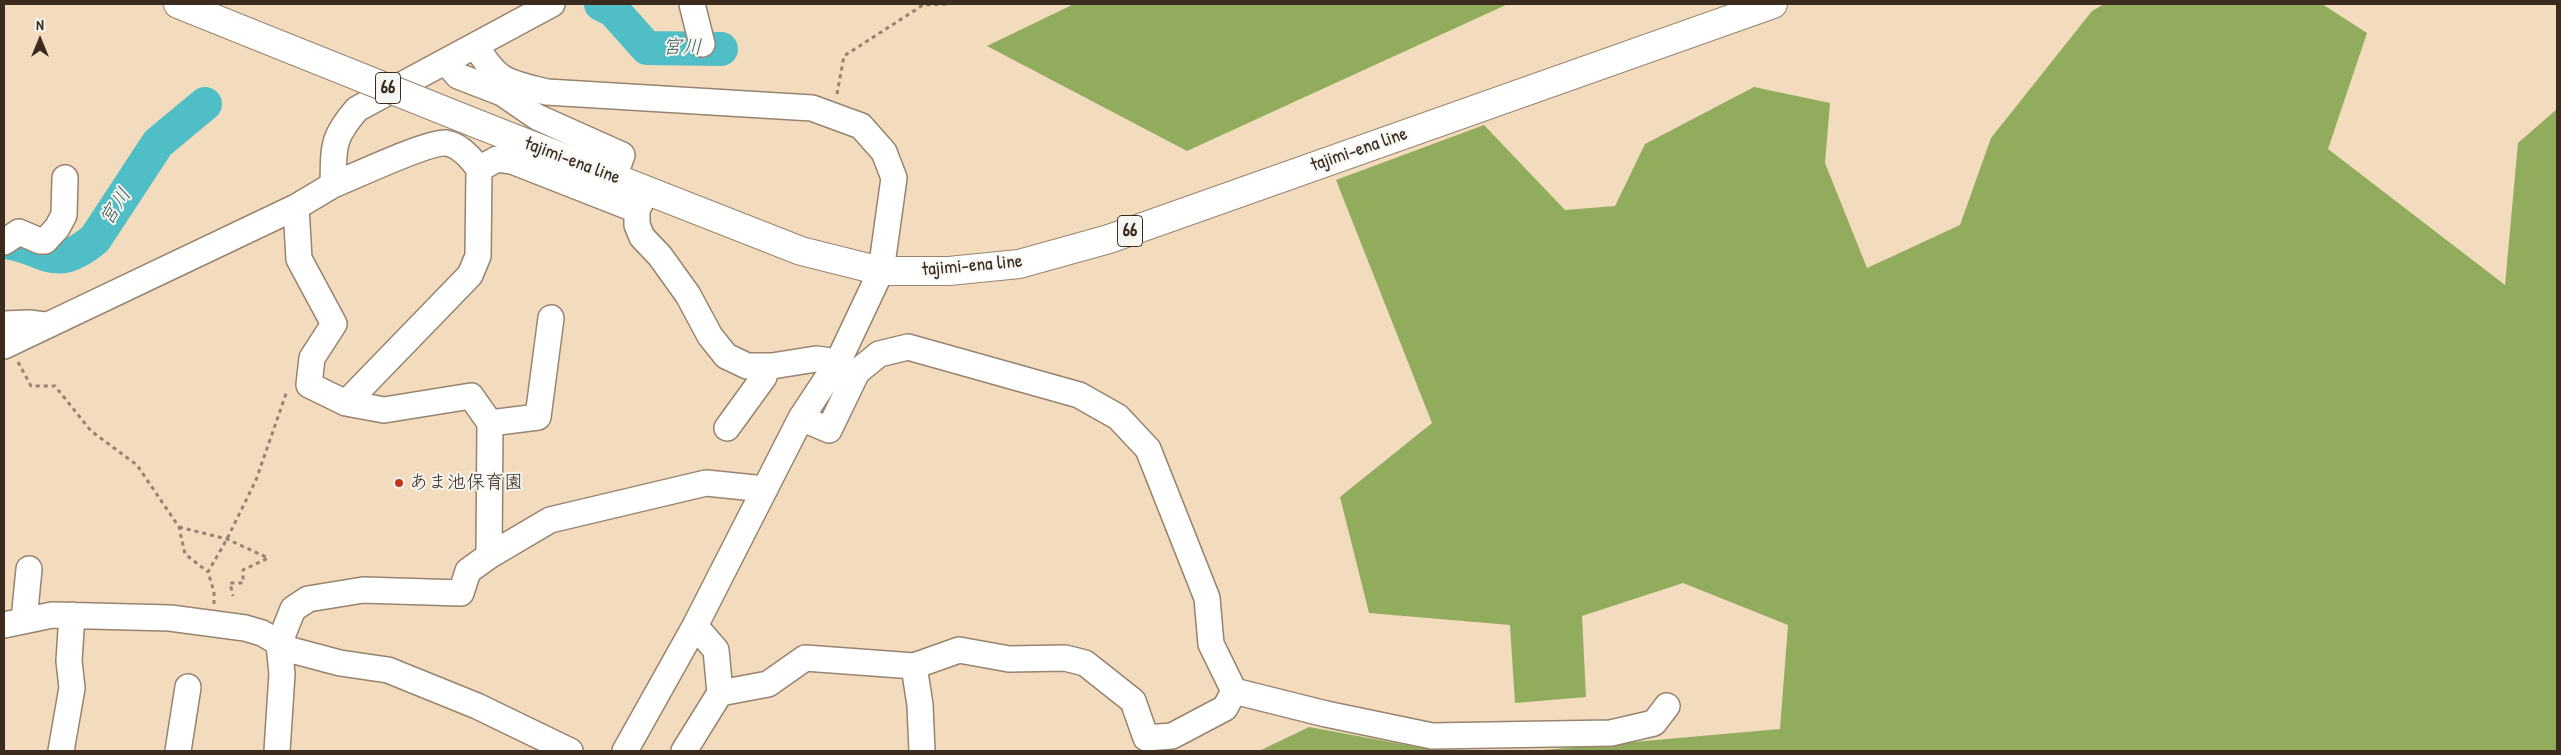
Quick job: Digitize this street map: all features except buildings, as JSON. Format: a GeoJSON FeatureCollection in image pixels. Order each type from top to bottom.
{"type":"FeatureCollection","features":[{"type":"Feature","properties":{"kind":"main road","name":"tajimi-ena line"},"geometry":{"type":"LineString","coordinates":[[178,4],[210,10],[295,51],[614,178],[642,200],[801,251],[881,271],[949,271],[1019,264],[1109,239],[1773,4]]}},
{"type":"Feature","properties":{"kind":"street"},"geometry":{"type":"LineString","coordinates":[[333,185],[334,147],[341,128],[358,109],[552,4]]}},
{"type":"Feature","properties":{"kind":"street"},"geometry":{"type":"LineString","coordinates":[[692,4],[702,44]]}},
{"type":"Feature","properties":{"kind":"street"},"geometry":{"type":"LineString","coordinates":[[476,46],[486,63],[497,75],[508,82],[547,92],[812,108],[833,114],[861,126],[884,152],[894,178],[881,271],[838,362],[801,418],[695,626],[625,751]]}},
{"type":"Feature","properties":{"kind":"street"},"geometry":{"type":"LineString","coordinates":[[446,62],[463,78],[502,93],[538,117],[622,155],[614,178]]}},
{"type":"Feature","properties":{"kind":"street"},"geometry":{"type":"LineString","coordinates":[[5,338],[50,326],[296,207],[333,185],[423,148],[446,143],[466,152],[479,169],[478,256],[470,275],[346,403]]}},
{"type":"Feature","properties":{"kind":"street"},"geometry":{"type":"LineString","coordinates":[[479,169],[496,158],[512,161],[642,200],[637,225],[642,237],[672,271],[688,295],[710,336],[726,356],[747,366],[766,366],[816,359],[838,362]]}},
{"type":"Feature","properties":{"kind":"street"},"geometry":{"type":"LineString","coordinates":[[6,240],[19,232],[40,242],[45,240],[57,228],[64,214],[65,178]]}},
{"type":"Feature","properties":{"kind":"street"},"geometry":{"type":"LineString","coordinates":[[296,207],[298,258],[334,324],[312,358],[310,385],[346,403],[384,410],[470,396],[490,423],[489,556]]}},
{"type":"Feature","properties":{"kind":"street"},"geometry":{"type":"LineString","coordinates":[[490,423],[538,417],[551,318]]}},
{"type":"Feature","properties":{"kind":"street"},"geometry":{"type":"LineString","coordinates":[[801,418],[829,430],[857,372],[879,354],[908,347],[1079,395],[1118,416],[1148,448],[1207,598],[1211,644],[1234,691],[1326,714],[1432,736],[1611,733],[1654,723],[1667,706]]}},
{"type":"Feature","properties":{"kind":"street"},"geometry":{"type":"LineString","coordinates":[[727,428],[764,377],[766,366]]}},
{"type":"Feature","properties":{"kind":"street"},"geometry":{"type":"LineString","coordinates":[[277,751],[282,674],[279,644],[293,609],[308,599],[363,590],[461,593],[468,571],[489,556],[550,520],[706,483],[765,489]]}},
{"type":"Feature","properties":{"kind":"street"},"geometry":{"type":"LineString","coordinates":[[15,622],[25,610],[29,569]]}},
{"type":"Feature","properties":{"kind":"street"},"geometry":{"type":"LineString","coordinates":[[15,622],[52,615],[72,615],[170,618],[215,626],[245,628],[262,633],[291,650],[340,662],[388,670],[477,706],[570,751]]}},
{"type":"Feature","properties":{"kind":"street"},"geometry":{"type":"LineString","coordinates":[[61,751],[72,688],[69,661],[72,615]]}},
{"type":"Feature","properties":{"kind":"street"},"geometry":{"type":"LineString","coordinates":[[684,751],[720,693],[716,650],[695,626]]}},
{"type":"Feature","properties":{"kind":"street"},"geometry":{"type":"LineString","coordinates":[[720,693],[768,684],[805,658],[914,666],[959,650],[1009,659],[1065,658],[1085,663],[1133,700],[1146,738],[1172,736],[1225,708],[1234,691]]}},
{"type":"Feature","properties":{"kind":"street"},"geometry":{"type":"LineString","coordinates":[[914,666],[920,705],[922,751]]}},
{"type":"Feature","properties":{"kind":"street"},"geometry":{"type":"LineString","coordinates":[[178,751],[188,687]]}},
{"type":"Feature","properties":{"kind":"path"},"geometry":{"type":"LineString","coordinates":[[833,114],[844,56],[922,5],[947,4]]}},
{"type":"Feature","properties":{"kind":"path"},"geometry":{"type":"LineString","coordinates":[[5,338],[31,386],[55,386],[91,431],[137,465],[179,527],[185,554],[208,572],[214,592],[215,626]]}},
{"type":"Feature","properties":{"kind":"path"},"geometry":{"type":"LineString","coordinates":[[208,572],[228,539],[256,480],[291,380],[310,385]]}},
{"type":"Feature","properties":{"kind":"path"},"geometry":{"type":"LineString","coordinates":[[179,527],[228,539],[268,558],[242,570],[243,583],[230,583],[233,596]]}},
{"type":"Feature","properties":{"kind":"green space"},"geometry":{"type":"Polygon","coordinates":[[[1074,4],[1508,4],[1187,151],[987,46],[1074,4]]]}},
{"type":"Feature","properties":{"kind":"green space"},"geometry":{"type":"Polygon","coordinates":[[[2104,4],[2322,4],[2367,33],[2328,149],[2505,285],[2518,143],[2557,109],[2557,751],[1532,751],[1780,729],[1788,625],[1683,583],[1582,616],[1586,697],[1515,703],[1510,625],[1369,613],[1340,497],[1432,423],[1336,180],[1484,125],[1565,210],[1615,206],[1645,144],[1754,87],[1830,103],[1825,163],[1867,268],[1960,225],[1991,138],[2092,11],[2104,4]]]}},
{"type":"Feature","properties":{"kind":"green space"},"geometry":{"type":"Polygon","coordinates":[[[1309,727],[1439,751],[1259,751],[1309,727]]]}},
{"type":"Feature","properties":{"kind":"waterway","name":"宮川"},"geometry":{"type":"LineString","coordinates":[[601,4],[613,10],[647,48],[721,49]]}},
{"type":"Feature","properties":{"kind":"waterway","name":"宮川"},"geometry":{"type":"LineString","coordinates":[[4,242],[18,244],[58,257],[80,250],[95,239],[158,143],[205,104]]}},
{"type":"Feature","properties":{"kind":"place","name":"あま池保育園"},"geometry":{"type":"Point","coordinates":[399,483]}}]}
